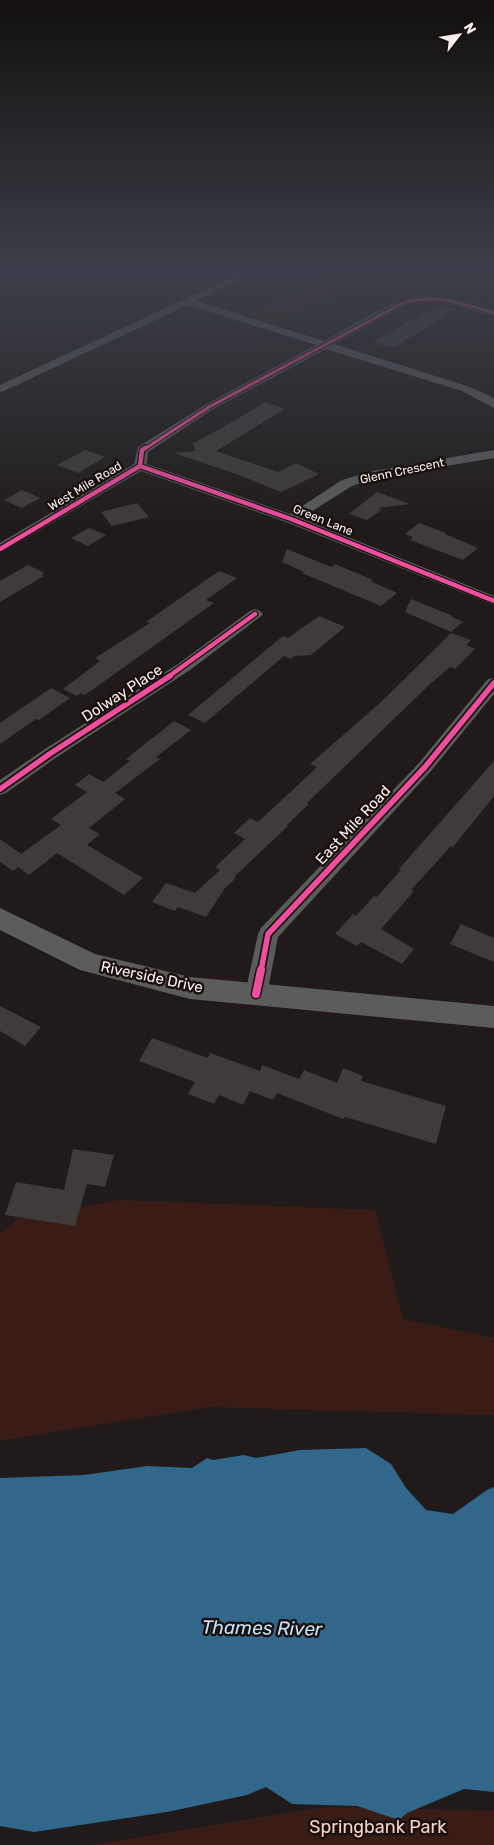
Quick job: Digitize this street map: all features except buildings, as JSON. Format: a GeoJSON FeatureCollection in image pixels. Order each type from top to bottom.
{"type":"FeatureCollection","features":[{"type":"Feature","properties":{"kind":"main road","name":"Riverside Drive"},"geometry":{"type":"LineString","coordinates":[[0,918],[16,928],[89,964],[190,988],[494,1017]]}},
{"type":"Feature","properties":{"kind":"street"},"geometry":{"type":"LineString","coordinates":[[0,389],[64,359]]}},
{"type":"Feature","properties":{"kind":"street","name":"West Mile Road"},"geometry":{"type":"LineString","coordinates":[[0,549],[140,466],[142,450],[209,408],[298,359]]}},
{"type":"Feature","properties":{"kind":"street"},"geometry":{"type":"LineString","coordinates":[[373,359],[466,389],[488,399],[494,404]]}},
{"type":"Feature","properties":{"kind":"street"},"geometry":{"type":"LineString","coordinates":[[0,374],[17,381]]}},
{"type":"Feature","properties":{"kind":"street","name":"Glenn Crescent"},"geometry":{"type":"LineString","coordinates":[[291,519],[347,483],[373,475],[491,452]]}},
{"type":"Feature","properties":{"kind":"street","name":"Green Lane"},"geometry":{"type":"LineString","coordinates":[[140,466],[291,519],[494,601]]}},
{"type":"Feature","properties":{"kind":"street","name":"Dolway Place"},"geometry":{"type":"LineString","coordinates":[[0,789],[51,753],[184,667],[256,614]]}},
{"type":"Feature","properties":{"kind":"street","name":"East Mile Road"},"geometry":{"type":"LineString","coordinates":[[256,994],[268,934],[425,767],[494,683]]}},
{"type":"Feature","properties":{"kind":"green space"},"geometry":{"type":"Polygon","coordinates":[[[119,1200],[375,1210],[403,1319],[494,1338],[494,1415],[208,1407],[0,1441],[0,1233],[18,1219],[119,1200]]]}},
{"type":"Feature","properties":{"kind":"green space","name":"Springbank Park"},"geometry":{"type":"Polygon","coordinates":[[[325,1807],[494,1811],[494,1845],[91,1845],[325,1807]]]}},
{"type":"Feature","properties":{"kind":"water","name":"Thames River"},"geometry":{"type":"Polygon","coordinates":[[[366,1448],[391,1464],[406,1488],[426,1510],[453,1514],[494,1487],[494,1792],[464,1789],[407,1813],[399,1820],[357,1806],[292,1804],[266,1787],[247,1795],[167,1812],[34,1832],[0,1826],[0,1478],[84,1475],[147,1466],[192,1468],[207,1458],[213,1460],[244,1455],[256,1458],[300,1450],[366,1448]]]}},
{"type":"Feature","properties":{"kind":"cycle path"},"geometry":{"type":"LineString","coordinates":[[0,549],[140,466],[142,450],[209,407],[298,359]]}},
{"type":"Feature","properties":{"kind":"cycle path"},"geometry":{"type":"LineString","coordinates":[[140,466],[291,519],[494,601]]}},
{"type":"Feature","properties":{"kind":"cycle path"},"geometry":{"type":"LineString","coordinates":[[0,789],[51,753],[184,667],[255,614]]}},
{"type":"Feature","properties":{"kind":"cycle path"},"geometry":{"type":"LineString","coordinates":[[256,994],[268,934],[425,767],[494,683]]}}]}
